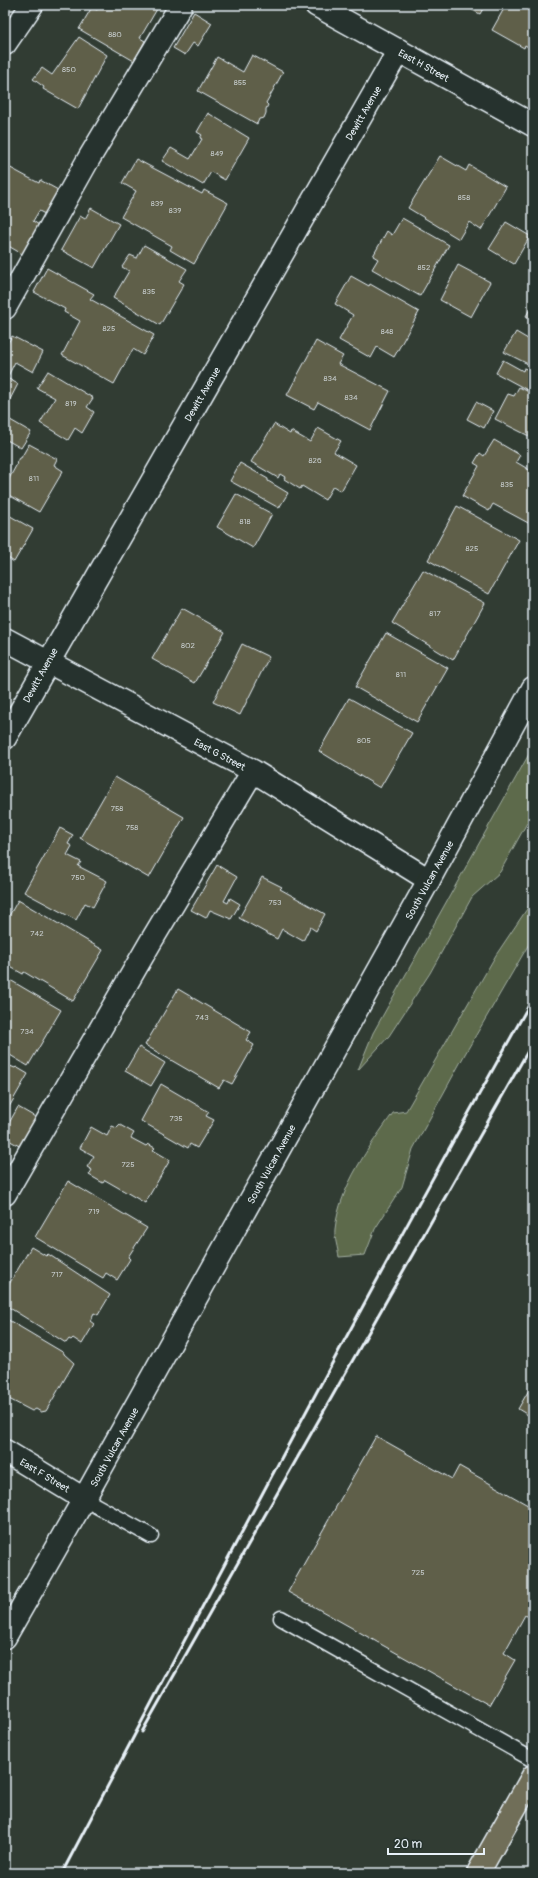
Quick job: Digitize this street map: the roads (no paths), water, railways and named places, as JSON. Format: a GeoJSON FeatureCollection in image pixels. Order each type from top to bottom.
{"type":"FeatureCollection","features":[{"type":"Feature","properties":{"kind":"main road"},"geometry":{"type":"LineString","coordinates":[[478,1873],[533,1776]]}},
{"type":"Feature","properties":{"kind":"street"},"geometry":{"type":"LineString","coordinates":[[5,44],[32,5]]}},
{"type":"Feature","properties":{"kind":"street"},"geometry":{"type":"LineString","coordinates":[[5,308],[88,160],[181,5]]}},
{"type":"Feature","properties":{"kind":"street","name":"East H Street"},"geometry":{"type":"LineString","coordinates":[[316,5],[533,125]]}},
{"type":"Feature","properties":{"kind":"street","name":"Dewitt Avenue"},"geometry":{"type":"LineString","coordinates":[[5,738],[47,662],[399,50]]}},
{"type":"Feature","properties":{"kind":"street","name":"East G Street"},"geometry":{"type":"LineString","coordinates":[[5,639],[253,771],[429,880]]}},
{"type":"Feature","properties":{"kind":"street","name":"South Vulcan Avenue"},"geometry":{"type":"LineString","coordinates":[[5,1637],[84,1499],[429,880],[533,688]]}},
{"type":"Feature","properties":{"kind":"street"},"geometry":{"type":"LineString","coordinates":[[5,1194],[150,943],[253,771]]}},
{"type":"Feature","properties":{"kind":"street","name":"East F Street"},"geometry":{"type":"LineString","coordinates":[[5,1451],[84,1499]]}},
{"type":"Feature","properties":{"kind":"lane"},"geometry":{"type":"LineString","coordinates":[[84,1499],[151,1536]]}},
{"type":"Feature","properties":{"kind":"lane"},"geometry":{"type":"LineString","coordinates":[[281,1618],[533,1760]]}},
{"type":"Feature","properties":{"kind":"railway"},"geometry":{"type":"LineString","coordinates":[[62,1873],[412,1215],[533,998]]}},
{"type":"Feature","properties":{"kind":"railway"},"geometry":{"type":"LineString","coordinates":[[142,1732],[533,1042]]}}]}
